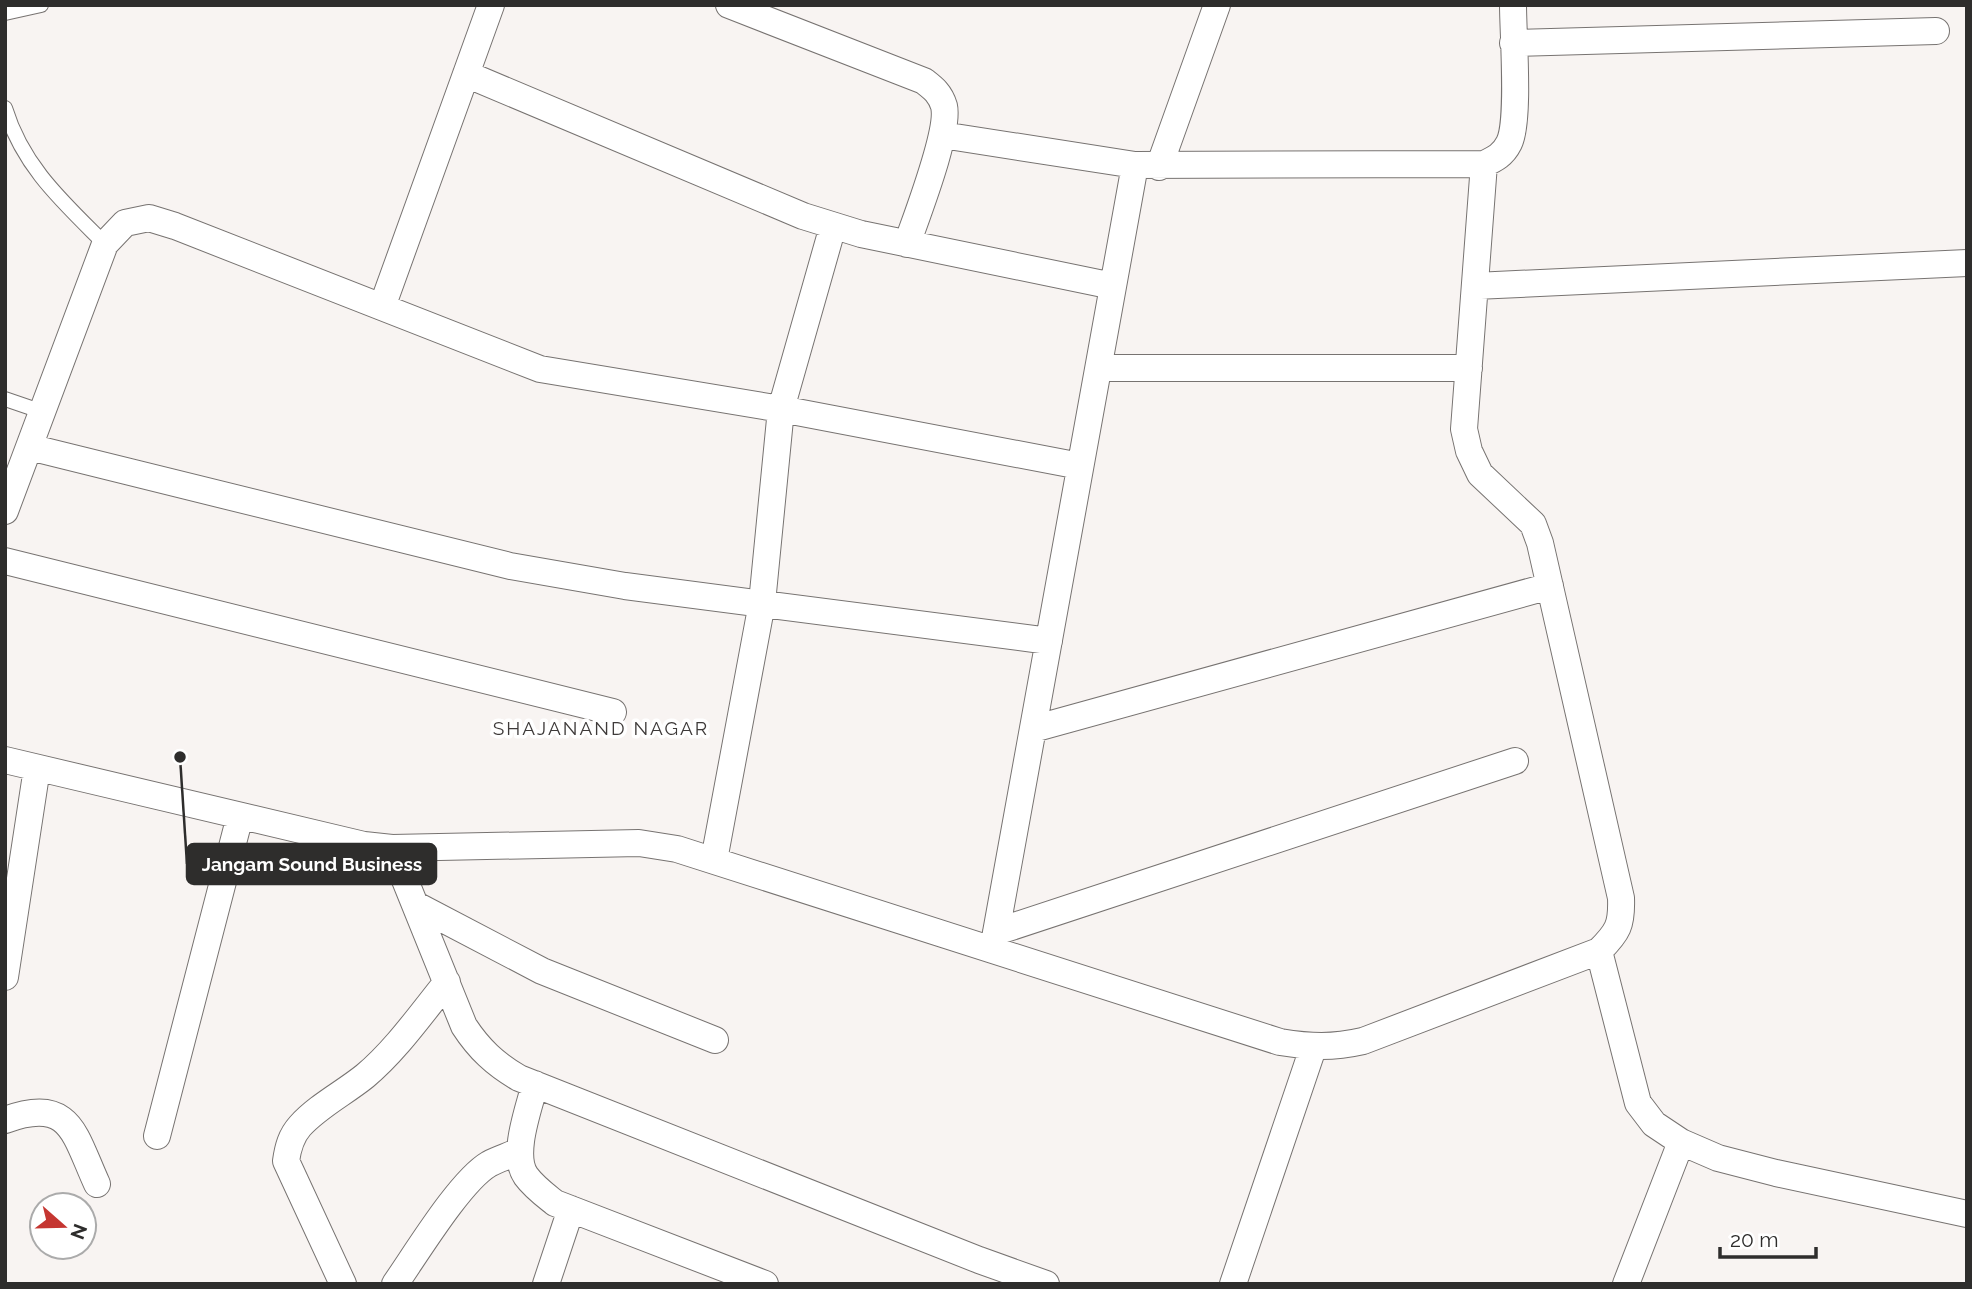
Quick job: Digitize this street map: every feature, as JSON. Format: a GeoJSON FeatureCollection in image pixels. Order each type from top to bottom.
{"type":"FeatureCollection","features":[{"type":"Feature","properties":{"kind":"street"},"geometry":{"type":"LineString","coordinates":[[382,307],[491,5]]}},
{"type":"Feature","properties":{"kind":"street"},"geometry":{"type":"LineString","coordinates":[[729,5],[924,81],[939,92],[945,109],[942,135],[907,244]]}},
{"type":"Feature","properties":{"kind":"street"},"geometry":{"type":"LineString","coordinates":[[994,941],[1113,286],[1147,166],[1217,5]]}},
{"type":"Feature","properties":{"kind":"street"},"geometry":{"type":"LineString","coordinates":[[942,135],[1147,166],[1484,164],[1500,156],[1510,142],[1514,121],[1513,5]]}},
{"type":"Feature","properties":{"kind":"street"},"geometry":{"type":"LineString","coordinates":[[1513,43],[1936,32]]}},
{"type":"Feature","properties":{"kind":"street"},"geometry":{"type":"LineString","coordinates":[[466,74],[803,216],[833,226],[1113,286]]}},
{"type":"Feature","properties":{"kind":"street"},"geometry":{"type":"LineString","coordinates":[[5,760],[364,845],[392,848],[639,843],[677,849],[994,941],[1280,1042],[1313,1048],[1339,1047],[1363,1041],[1599,951],[1615,934],[1622,918],[1621,898],[1540,543],[1533,524],[1480,474],[1469,451],[1464,429],[1484,164]]}},
{"type":"Feature","properties":{"kind":"street"},"geometry":{"type":"LineString","coordinates":[[5,512],[105,244],[125,223],[149,218],[540,369],[781,409],[1080,466]]}},
{"type":"Feature","properties":{"kind":"street"},"geometry":{"type":"LineString","coordinates":[[714,860],[762,603],[781,409],[833,226]]}},
{"type":"Feature","properties":{"kind":"street"},"geometry":{"type":"LineString","coordinates":[[1475,286],[1967,263]]}},
{"type":"Feature","properties":{"kind":"street"},"geometry":{"type":"LineString","coordinates":[[1098,368],[1469,368]]}},
{"type":"Feature","properties":{"kind":"street"},"geometry":{"type":"LineString","coordinates":[[29,447],[510,566],[625,586],[1049,641]]}},
{"type":"Feature","properties":{"kind":"street"},"geometry":{"type":"LineString","coordinates":[[5,561],[613,712]]}},
{"type":"Feature","properties":{"kind":"street"},"geometry":{"type":"LineString","coordinates":[[1033,729],[1549,586]]}},
{"type":"Feature","properties":{"kind":"street"},"geometry":{"type":"LineString","coordinates":[[994,941],[1515,761]]}},
{"type":"Feature","properties":{"kind":"street"},"geometry":{"type":"LineString","coordinates":[[5,977],[37,768]]}},
{"type":"Feature","properties":{"kind":"street"},"geometry":{"type":"LineString","coordinates":[[157,1136],[240,816]]}},
{"type":"Feature","properties":{"kind":"street"},"geometry":{"type":"LineString","coordinates":[[392,848],[464,1026],[478,1047],[498,1066],[974,1272],[1046,1284]]}},
{"type":"Feature","properties":{"kind":"street"},"geometry":{"type":"LineString","coordinates":[[416,905],[542,971],[715,1040]]}},
{"type":"Feature","properties":{"kind":"street"},"geometry":{"type":"LineString","coordinates":[[1599,951],[1638,1102],[1654,1124],[1681,1142],[1718,1158],[1967,1214]]}},
{"type":"Feature","properties":{"kind":"street"},"geometry":{"type":"LineString","coordinates":[[343,1284],[286,1161],[292,1136],[301,1124],[366,1075],[386,1056],[447,982]]}},
{"type":"Feature","properties":{"kind":"street"},"geometry":{"type":"LineString","coordinates":[[1233,1284],[1313,1048]]}},
{"type":"Feature","properties":{"kind":"street"},"geometry":{"type":"LineString","coordinates":[[535,1084],[519,1151],[524,1174],[555,1203],[765,1284]]}},
{"type":"Feature","properties":{"kind":"street"},"geometry":{"type":"LineString","coordinates":[[5,1120],[25,1113],[45,1111],[60,1116],[71,1126],[97,1184]]}},
{"type":"Feature","properties":{"kind":"street"},"geometry":{"type":"LineString","coordinates":[[1626,1284],[1681,1142]]}},
{"type":"Feature","properties":{"kind":"street"},"geometry":{"type":"LineString","coordinates":[[395,1284],[476,1174],[488,1165],[519,1151]]}},
{"type":"Feature","properties":{"kind":"street"},"geometry":{"type":"LineString","coordinates":[[546,1284],[571,1209]]}},
{"type":"Feature","properties":{"kind":"lane"},"geometry":{"type":"LineString","coordinates":[[5,13],[41,5]]}},
{"type":"Feature","properties":{"kind":"lane"},"geometry":{"type":"LineString","coordinates":[[5,108],[11,128],[35,170],[105,244]]}},
{"type":"Feature","properties":{"kind":"lane"},"geometry":{"type":"LineString","coordinates":[[5,399],[43,412]]}},
{"type":"Feature","properties":{"kind":"place","name":"Jangam Sound Business"},"geometry":{"type":"Point","coordinates":[180,757]}},
{"type":"Feature","properties":{"kind":"district","name":"SHAJANAND NAGAR"},"geometry":{"type":"Point","coordinates":[601,728]}}]}
